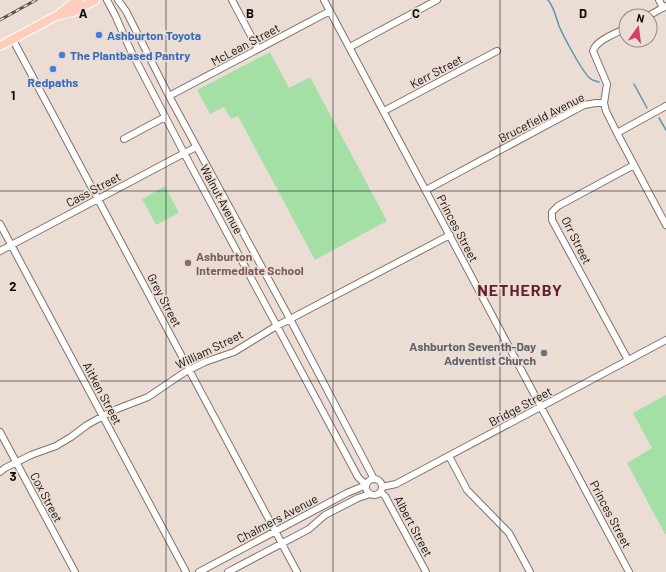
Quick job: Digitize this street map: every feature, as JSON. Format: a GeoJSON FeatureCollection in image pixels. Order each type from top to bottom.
{"type":"FeatureCollection","features":[{"type":"Feature","properties":{"kind":"main road"},"geometry":{"type":"LineString","coordinates":[[0,46],[58,15],[79,0]]}},
{"type":"Feature","properties":{"kind":"main road"},"geometry":{"type":"LineString","coordinates":[[58,15],[73,12],[95,0]]}},
{"type":"Feature","properties":{"kind":"street","name":"Walnut Avenue"},"geometry":{"type":"LineString","coordinates":[[107,0],[184,153],[358,476],[366,485]]}},
{"type":"Feature","properties":{"kind":"street","name":"Walnut Avenue"},"geometry":{"type":"LineString","coordinates":[[118,0],[126,11],[196,147],[290,319],[374,479]]}},
{"type":"Feature","properties":{"kind":"street"},"geometry":{"type":"LineString","coordinates":[[232,0],[258,49]]}},
{"type":"Feature","properties":{"kind":"street","name":"Princes Street"},"geometry":{"type":"LineString","coordinates":[[324,0],[629,572]]}},
{"type":"Feature","properties":{"kind":"street"},"geometry":{"type":"LineString","coordinates":[[350,47],[430,2],[437,0]]}},
{"type":"Feature","properties":{"kind":"street"},"geometry":{"type":"LineString","coordinates":[[659,0],[664,7]]}},
{"type":"Feature","properties":{"kind":"street","name":"McLean Street"},"geometry":{"type":"LineString","coordinates":[[169,96],[330,11]]}},
{"type":"Feature","properties":{"kind":"street"},"geometry":{"type":"LineString","coordinates":[[618,32],[599,42],[593,51],[607,84],[604,103],[616,133],[666,225]]}},
{"type":"Feature","properties":{"kind":"street","name":"Grey Street"},"geometry":{"type":"LineString","coordinates":[[13,40],[297,572]]}},
{"type":"Feature","properties":{"kind":"street"},"geometry":{"type":"LineString","coordinates":[[130,48],[142,42]]}},
{"type":"Feature","properties":{"kind":"street","name":"Kerr Street"},"geometry":{"type":"LineString","coordinates":[[384,111],[497,51]]}},
{"type":"Feature","properties":{"kind":"street","name":"Brucefield Avenue"},"geometry":{"type":"LineString","coordinates":[[426,190],[584,105],[596,102],[604,103]]}},
{"type":"Feature","properties":{"kind":"street"},"geometry":{"type":"LineString","coordinates":[[616,133],[666,106]]}},
{"type":"Feature","properties":{"kind":"street"},"geometry":{"type":"LineString","coordinates":[[124,139],[165,117]]}},
{"type":"Feature","properties":{"kind":"street","name":"Cass Street"},"geometry":{"type":"LineString","coordinates":[[0,251],[196,147]]}},
{"type":"Feature","properties":{"kind":"street","name":"Orr Street"},"geometry":{"type":"LineString","coordinates":[[628,360],[552,220],[552,212],[558,206],[634,165]]}},
{"type":"Feature","properties":{"kind":"street","name":"Aitken Street"},"geometry":{"type":"LineString","coordinates":[[0,224],[186,572]]}},
{"type":"Feature","properties":{"kind":"street","name":"William Street"},"geometry":{"type":"LineString","coordinates":[[0,472],[31,455],[56,446],[102,416],[148,397],[190,370],[205,362],[234,352],[290,319],[450,235]]}},
{"type":"Feature","properties":{"kind":"street","name":"Bridge Street"},"geometry":{"type":"LineString","coordinates":[[381,490],[385,486],[396,484],[666,340]]}},
{"type":"Feature","properties":{"kind":"street","name":"Cox Street"},"geometry":{"type":"LineString","coordinates":[[0,432],[75,572]]}},
{"type":"Feature","properties":{"kind":"street"},"geometry":{"type":"LineString","coordinates":[[449,456],[467,490],[509,533],[530,572]]}},
{"type":"Feature","properties":{"kind":"street"},"geometry":{"type":"LineString","coordinates":[[347,493],[355,485],[358,476]]}},
{"type":"Feature","properties":{"kind":"street"},"geometry":{"type":"LineString","coordinates":[[374,479],[379,481],[382,485],[381,490],[377,495],[370,494],[366,485],[369,481],[374,479]]}},
{"type":"Feature","properties":{"kind":"street","name":"Chalmers Avenue"},"geometry":{"type":"LineString","coordinates":[[199,572],[347,493],[366,485]]}},
{"type":"Feature","properties":{"kind":"street","name":"Albert Street"},"geometry":{"type":"LineString","coordinates":[[381,490],[426,572]]}},
{"type":"Feature","properties":{"kind":"street","name":"Chalmers Avenue"},"geometry":{"type":"LineString","coordinates":[[228,572],[309,529],[325,515],[358,498],[370,494]]}},
{"type":"Feature","properties":{"kind":"green space"},"geometry":{"type":"Polygon","coordinates":[[[270,52],[289,88],[310,77],[387,221],[315,260],[238,116],[231,119],[224,107],[210,114],[197,90],[270,52]]]}},
{"type":"Feature","properties":{"kind":"green space"},"geometry":{"type":"Polygon","coordinates":[[[165,186],[179,213],[156,225],[142,199],[165,186]]]}},
{"type":"Feature","properties":{"kind":"green space"},"geometry":{"type":"Polygon","coordinates":[[[666,395],[665,534],[627,463],[652,448],[633,413],[666,395]]]}},
{"type":"Feature","properties":{"kind":"waterway"},"geometry":{"type":"LineString","coordinates":[[548,0],[561,31],[578,62],[587,76],[599,82]]}},
{"type":"Feature","properties":{"kind":"waterway"},"geometry":{"type":"LineString","coordinates":[[634,84],[647,108]]}},
{"type":"Feature","properties":{"kind":"waterway"},"geometry":{"type":"LineString","coordinates":[[659,118],[666,130]]}},
{"type":"Feature","properties":{"kind":"railway"},"geometry":{"type":"LineString","coordinates":[[0,20],[36,0]]}},
{"type":"Feature","properties":{"kind":"place","name":"Ashburton Toyota"},"geometry":{"type":"Point","coordinates":[99,35]}},
{"type":"Feature","properties":{"kind":"place","name":"The Plantbased Pantry"},"geometry":{"type":"Point","coordinates":[62,55]}},
{"type":"Feature","properties":{"kind":"place","name":"Redpaths"},"geometry":{"type":"Point","coordinates":[53,69]}},
{"type":"Feature","properties":{"kind":"place","name":"Ashburton Intermediate School"},"geometry":{"type":"Point","coordinates":[188,263]}},
{"type":"Feature","properties":{"kind":"place","name":"Ashburton Seventh-Day Adventist Church"},"geometry":{"type":"Point","coordinates":[544,353]}},
{"type":"Feature","properties":{"kind":"district","name":"NETHERBY"},"geometry":{"type":"Point","coordinates":[520,289]}}]}
